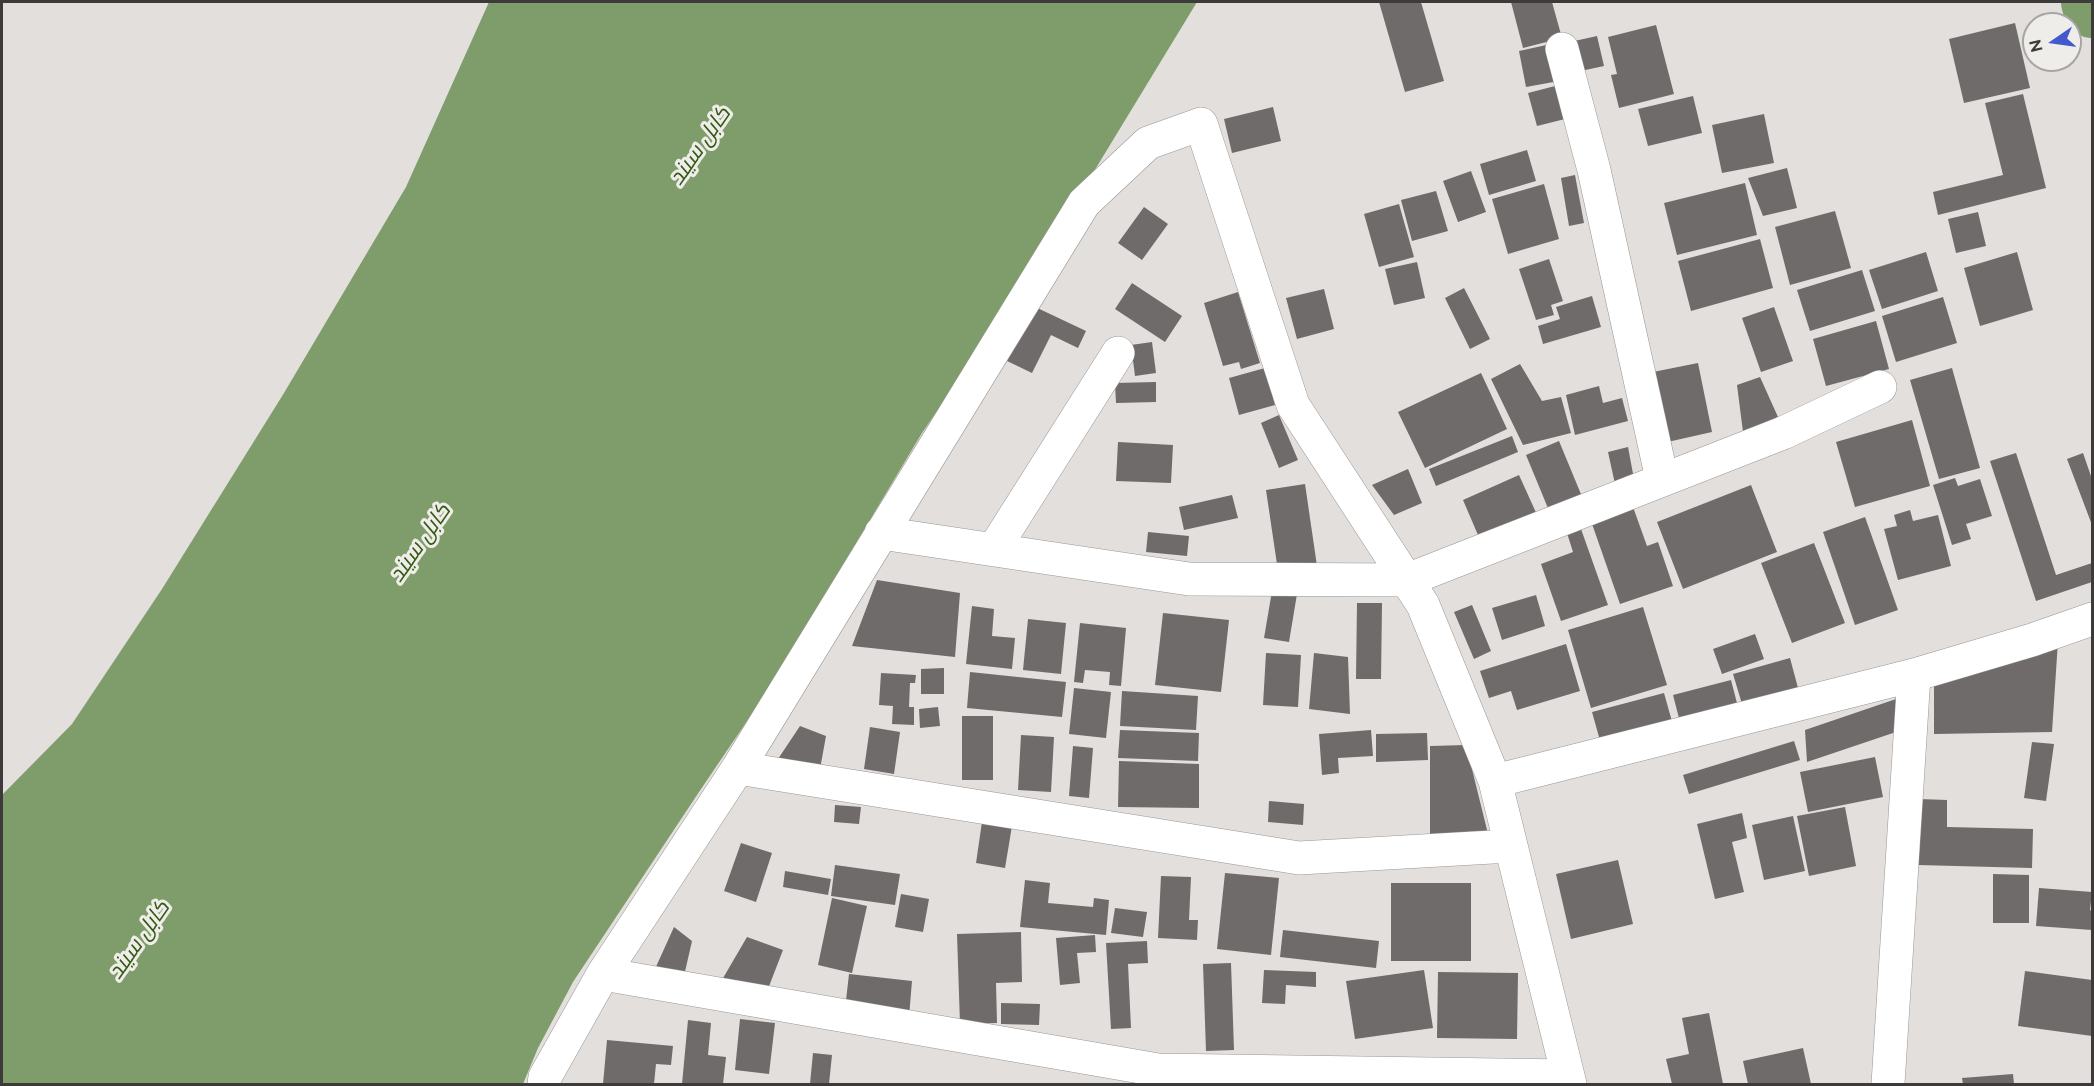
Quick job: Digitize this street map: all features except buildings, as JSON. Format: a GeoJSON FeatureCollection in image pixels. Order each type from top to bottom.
{"type":"FeatureCollection","features":[{"type":"Feature","properties":{"kind":"street"},"geometry":{"type":"LineString","coordinates":[[1562,49],[1594,170],[1662,478]]}},
{"type":"Feature","properties":{"kind":"street"},"geometry":{"type":"LineString","coordinates":[[544,1084],[545,1077],[603,974],[738,768],[1084,203],[1148,143],[1201,124],[1293,405],[1423,605],[1495,781],[1569,1080],[1158,1070],[603,974]]}},
{"type":"Feature","properties":{"kind":"street"},"geometry":{"type":"LineString","coordinates":[[994,549],[1118,353]]}},
{"type":"Feature","properties":{"kind":"street"},"geometry":{"type":"LineString","coordinates":[[881,533],[1189,579],[1407,580],[1662,478],[1783,433],[1880,387]]}},
{"type":"Feature","properties":{"kind":"street"},"geometry":{"type":"LineString","coordinates":[[1495,781],[1914,675],[2032,640],[2092,619]]}},
{"type":"Feature","properties":{"kind":"street"},"geometry":{"type":"LineString","coordinates":[[1888,1084],[1914,675]]}},
{"type":"Feature","properties":{"kind":"street"},"geometry":{"type":"LineString","coordinates":[[738,768],[1299,858],[1510,846]]}},
{"type":"Feature","properties":{"kind":"water","name":"کابل سيند"},"geometry":{"type":"Polygon","coordinates":[[[489,2],[1197,2],[1040,260],[922,433],[768,690],[573,982],[538,1048],[523,1084],[2,1084],[2,795],[72,724],[162,589],[284,393],[406,187],[489,2]]]}},
{"type":"Feature","properties":{"kind":"waterway"},"geometry":{"type":"LineString","coordinates":[[2090,2],[2092,9]]}}]}
